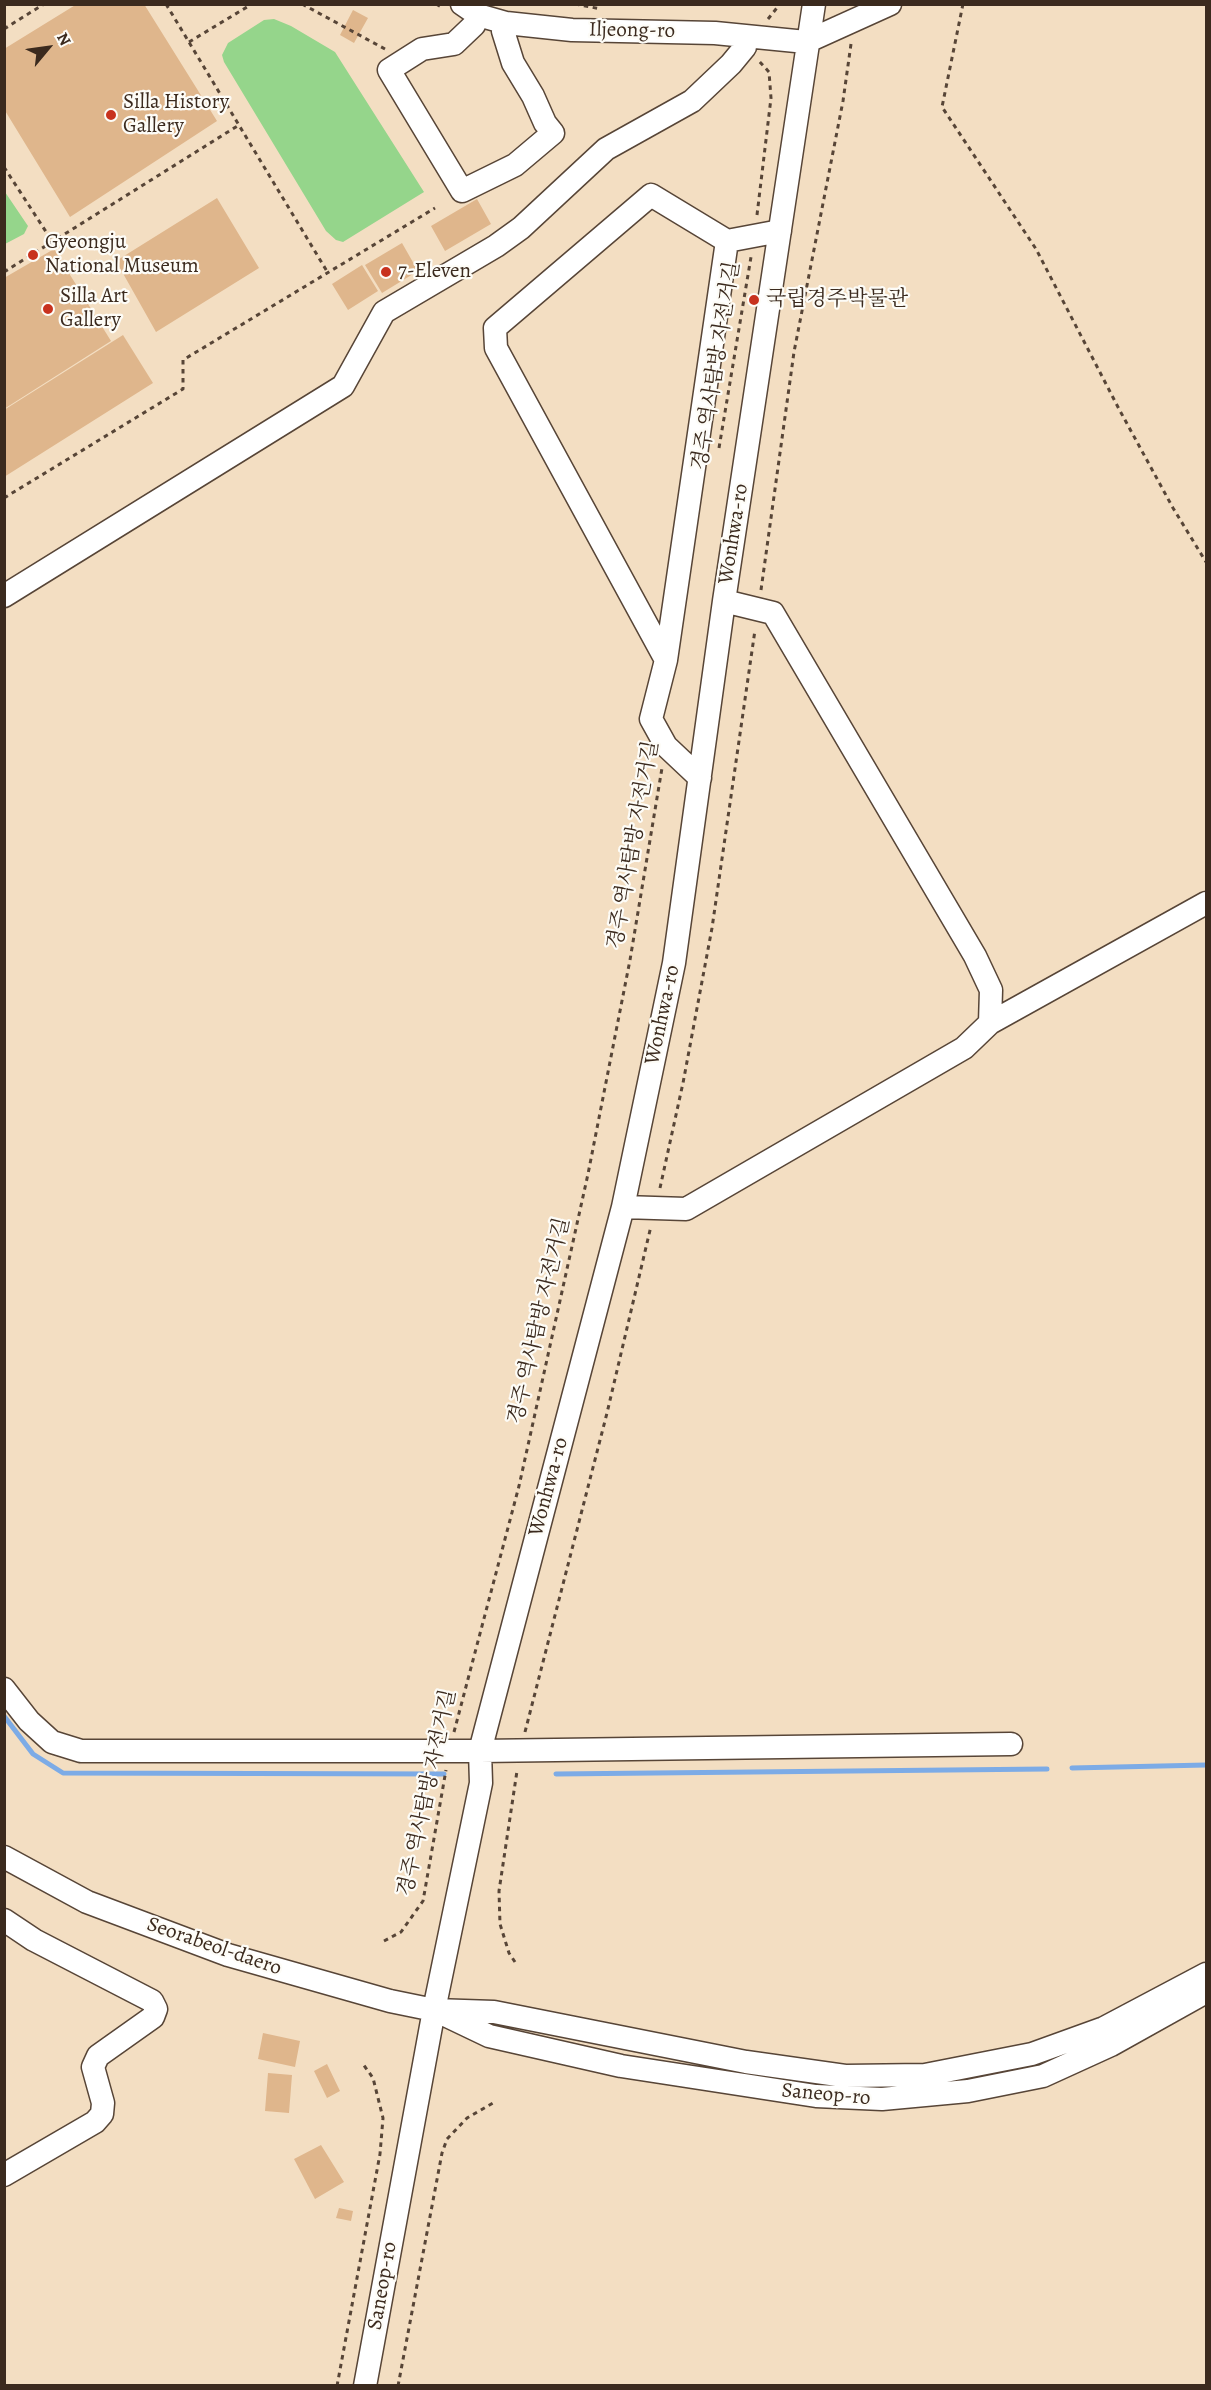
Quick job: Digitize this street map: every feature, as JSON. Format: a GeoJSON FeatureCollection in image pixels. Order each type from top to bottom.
{"type":"FeatureCollection","features":[{"type":"Feature","properties":{"kind":"street","name":"Wonhwa-ro"},"geometry":{"type":"LineString","coordinates":[[434,2010],[481,1783],[480,1751],[623,1207],[674,963],[724,601],[814,4]]}},
{"type":"Feature","properties":{"kind":"street"},"geometry":{"type":"LineString","coordinates":[[807,42],[882,6]]}},
{"type":"Feature","properties":{"kind":"street"},"geometry":{"type":"LineString","coordinates":[[462,10],[474,25],[454,44],[422,49],[389,70],[462,191],[515,165],[553,133],[545,123],[533,96],[513,63],[503,32],[506,23]]}},
{"type":"Feature","properties":{"kind":"street","name":"Iljeong-ro"},"geometry":{"type":"LineString","coordinates":[[462,10],[506,23],[572,30],[715,33],[745,41],[807,42]]}},
{"type":"Feature","properties":{"kind":"street"},"geometry":{"type":"LineString","coordinates":[[4,596],[343,386],[384,312],[496,246],[520,228],[606,149],[692,101],[717,79],[745,41]]}},
{"type":"Feature","properties":{"kind":"street"},"geometry":{"type":"LineString","coordinates":[[666,660],[496,348],[495,328],[651,195],[727,241],[780,231]]}},
{"type":"Feature","properties":{"kind":"street"},"geometry":{"type":"LineString","coordinates":[[700,778],[666,746],[651,719],[666,660],[727,241]]}},
{"type":"Feature","properties":{"kind":"street"},"geometry":{"type":"LineString","coordinates":[[724,601],[773,613],[975,956],[991,990],[990,1023]]}},
{"type":"Feature","properties":{"kind":"street"},"geometry":{"type":"LineString","coordinates":[[623,1207],[686,1209],[964,1048],[990,1023],[1206,903]]}},
{"type":"Feature","properties":{"kind":"street"},"geometry":{"type":"LineString","coordinates":[[4,1689],[29,1721],[52,1742],[81,1751],[480,1751],[1011,1744]]}},
{"type":"Feature","properties":{"kind":"street","name":"Seorabeol-daero"},"geometry":{"type":"LineString","coordinates":[[4,1857],[87,1902],[228,1955],[390,2001],[434,2010]]}},
{"type":"Feature","properties":{"kind":"street"},"geometry":{"type":"LineString","coordinates":[[4,1920],[34,1940],[152,2001],[156,2009],[153,2017],[98,2056],[93,2067],[103,2103],[102,2114],[95,2122],[4,2175]]}},
{"type":"Feature","properties":{"kind":"street","name":"Saneop-ro"},"geometry":{"type":"LineString","coordinates":[[434,2010],[494,2012],[746,2062],[845,2076],[925,2074],[1032,2054],[1104,2028],[1206,1974]]}},
{"type":"Feature","properties":{"kind":"street","name":"Saneop-ro"},"geometry":{"type":"LineString","coordinates":[[434,2010],[489,2036],[621,2066],[816,2096],[882,2099],[968,2091],[1043,2076],[1111,2045],[1206,1992]]}},
{"type":"Feature","properties":{"kind":"street","name":"Saneop-ro"},"geometry":{"type":"LineString","coordinates":[[365,2385],[434,2010]]}},
{"type":"Feature","properties":{"kind":"path"},"geometry":{"type":"LineString","coordinates":[[4,29],[44,4]]}},
{"type":"Feature","properties":{"kind":"path"},"geometry":{"type":"LineString","coordinates":[[166,4],[328,273]]}},
{"type":"Feature","properties":{"kind":"path"},"geometry":{"type":"LineString","coordinates":[[189,42],[252,4]]}},
{"type":"Feature","properties":{"kind":"path"},"geometry":{"type":"LineString","coordinates":[[302,4],[405,60]]}},
{"type":"Feature","properties":{"kind":"path"},"geometry":{"type":"LineString","coordinates":[[436,4],[462,10]]}},
{"type":"Feature","properties":{"kind":"path"},"geometry":{"type":"LineString","coordinates":[[963,4],[942,107],[1036,249],[1119,409],[1206,562]]}},
{"type":"Feature","properties":{"kind":"path","name":"경주 역사탐방 자전거길"},"geometry":{"type":"LineString","coordinates":[[718,456],[754,236],[771,98],[769,72],[745,41]]}},
{"type":"Feature","properties":{"kind":"path"},"geometry":{"type":"LineString","coordinates":[[4,272],[239,125]]}},
{"type":"Feature","properties":{"kind":"path"},"geometry":{"type":"LineString","coordinates":[[4,167],[52,242]]}},
{"type":"Feature","properties":{"kind":"path"},"geometry":{"type":"LineString","coordinates":[[4,498],[183,389],[183,360],[435,208]]}},
{"type":"Feature","properties":{"kind":"path","name":"경주 역사탐방 자전거길"},"geometry":{"type":"LineString","coordinates":[[384,1941],[401,1932],[423,1901],[449,1751],[519,1486],[584,1192],[630,960],[666,746]]}},
{"type":"Feature","properties":{"kind":"path"},"geometry":{"type":"LineString","coordinates":[[338,2385],[380,2154],[383,2118],[373,2078],[363,2064]]}},
{"type":"Feature","properties":{"kind":"path"},"geometry":{"type":"LineString","coordinates":[[398,2385],[442,2153],[447,2139],[467,2118],[493,2103]]}},
{"type":"Feature","properties":{"kind":"green space"},"geometry":{"type":"Polygon","coordinates":[[[274,19],[291,26],[335,52],[424,192],[343,242],[336,240],[326,231],[224,62],[222,55],[228,43],[264,20],[274,19]]]}},
{"type":"Feature","properties":{"kind":"green space"},"geometry":{"type":"Polygon","coordinates":[[[5,192],[28,226],[24,234],[5,244],[5,192]]]}},
{"type":"Feature","properties":{"kind":"building","name":"Silla History Gallery"},"geometry":{"type":"Polygon","coordinates":[[[77,4],[144,4],[217,121],[70,217],[4,109],[4,49],[77,4]]]}},
{"type":"Feature","properties":{"kind":"building"},"geometry":{"type":"Polygon","coordinates":[[[353,10],[368,18],[354,43],[340,35],[353,10]]]}},
{"type":"Feature","properties":{"kind":"building"},"geometry":{"type":"Polygon","coordinates":[[[217,198],[259,268],[156,332],[116,261],[217,198]]]}},
{"type":"Feature","properties":{"kind":"building"},"geometry":{"type":"Polygon","coordinates":[[[477,199],[491,224],[445,251],[431,226],[477,199]]]}},
{"type":"Feature","properties":{"kind":"building"},"geometry":{"type":"Polygon","coordinates":[[[402,243],[418,271],[382,293],[365,265],[402,243]]]}},
{"type":"Feature","properties":{"kind":"building","name":"Silla Art Gallery"},"geometry":{"type":"Polygon","coordinates":[[[54,249],[111,341],[4,409],[4,278],[54,249]]]}},
{"type":"Feature","properties":{"kind":"building"},"geometry":{"type":"Polygon","coordinates":[[[362,265],[378,291],[348,310],[332,284],[362,265]]]}},
{"type":"Feature","properties":{"kind":"building"},"geometry":{"type":"Polygon","coordinates":[[[123,335],[153,383],[4,477],[4,410],[123,335]]]}},
{"type":"Feature","properties":{"kind":"building"},"geometry":{"type":"Polygon","coordinates":[[[263,2033],[300,2041],[295,2067],[258,2059],[263,2033]]]}},
{"type":"Feature","properties":{"kind":"building"},"geometry":{"type":"Polygon","coordinates":[[[327,2064],[340,2091],[327,2098],[314,2071],[327,2064]]]}},
{"type":"Feature","properties":{"kind":"building"},"geometry":{"type":"Polygon","coordinates":[[[268,2073],[292,2075],[289,2113],[265,2111],[268,2073]]]}},
{"type":"Feature","properties":{"kind":"building"},"geometry":{"type":"Polygon","coordinates":[[[321,2145],[344,2182],[315,2199],[294,2159],[321,2145]]]}},
{"type":"Feature","properties":{"kind":"building"},"geometry":{"type":"Polygon","coordinates":[[[339,2208],[353,2211],[351,2221],[336,2218],[339,2208]]]}},
{"type":"Feature","properties":{"kind":"waterway"},"geometry":{"type":"LineString","coordinates":[[4,1716],[33,1754],[63,1773],[444,1774]]}},
{"type":"Feature","properties":{"kind":"waterway"},"geometry":{"type":"LineString","coordinates":[[1072,1768],[1206,1765]]}},
{"type":"Feature","properties":{"kind":"waterway"},"geometry":{"type":"LineString","coordinates":[[556,1774],[1047,1769]]}},
{"type":"Feature","properties":{"kind":"place","name":"Silla History Gallery"},"geometry":{"type":"Point","coordinates":[111,115]}},
{"type":"Feature","properties":{"kind":"place","name":"Gyeongju National Museum"},"geometry":{"type":"Point","coordinates":[33,255]}},
{"type":"Feature","properties":{"kind":"place","name":"7-Eleven"},"geometry":{"type":"Point","coordinates":[386,272]}},
{"type":"Feature","properties":{"kind":"place","name":"국립경주박물관"},"geometry":{"type":"Point","coordinates":[754,300]}},
{"type":"Feature","properties":{"kind":"place","name":"Silla Art Gallery"},"geometry":{"type":"Point","coordinates":[48,309]}}]}
